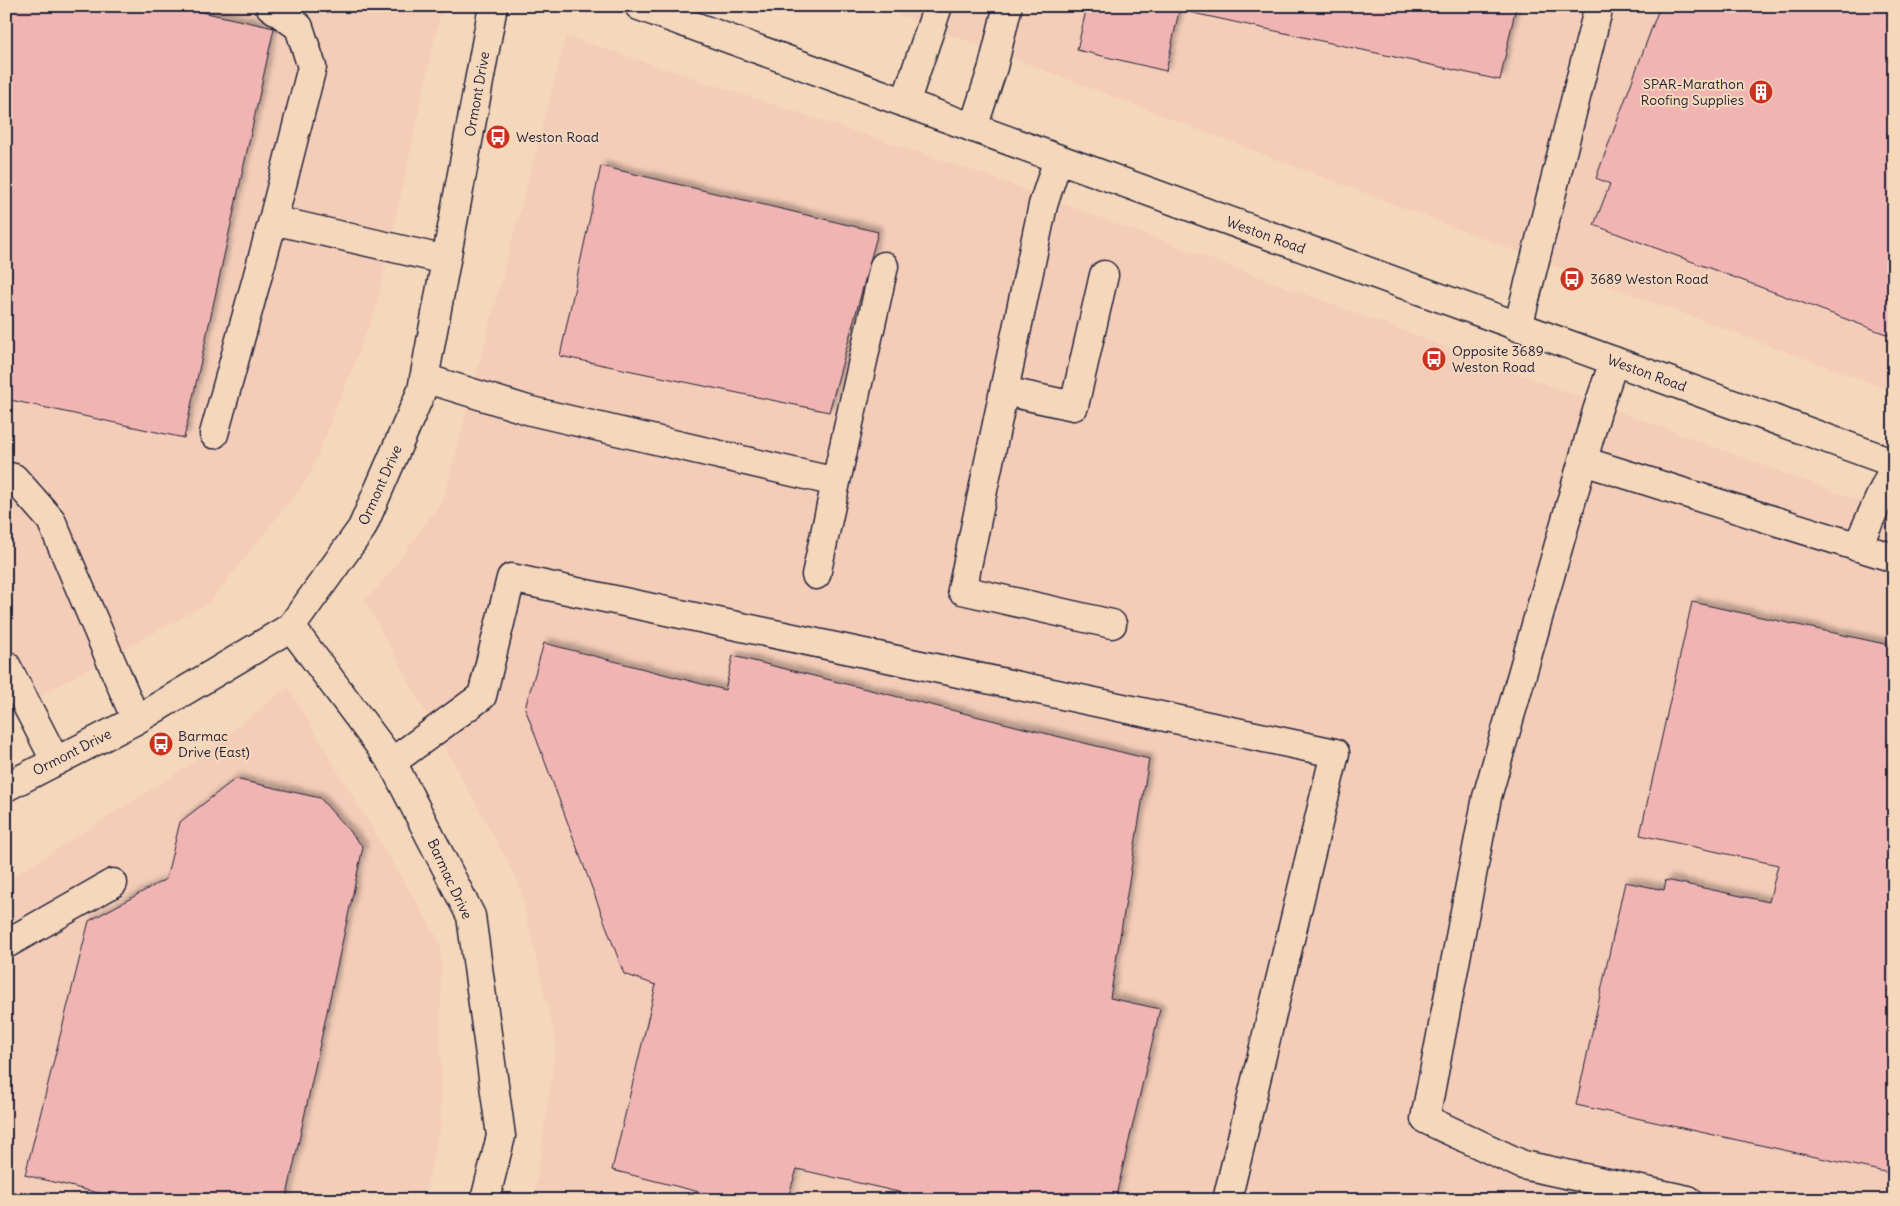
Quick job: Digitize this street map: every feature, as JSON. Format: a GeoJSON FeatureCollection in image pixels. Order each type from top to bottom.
{"type":"FeatureCollection","features":[{"type":"Feature","properties":{"kind":"street"},"geometry":{"type":"LineString","coordinates":[[214,434],[274,220],[312,67],[300,27],[270,6]]}},
{"type":"Feature","properties":{"kind":"street","name":"Ormont Drive"},"geometry":{"type":"LineString","coordinates":[[6,787],[55,760],[136,720],[290,627],[362,528],[422,390],[493,6]]}},
{"type":"Feature","properties":{"kind":"street","name":"Weston Road"},"geometry":{"type":"LineString","coordinates":[[640,6],[1894,465]]}},
{"type":"Feature","properties":{"kind":"street"},"geometry":{"type":"LineString","coordinates":[[905,103],[938,6]]}},
{"type":"Feature","properties":{"kind":"street"},"geometry":{"type":"LineString","coordinates":[[973,128],[993,67],[1007,9],[1005,6]]}},
{"type":"Feature","properties":{"kind":"street"},"geometry":{"type":"LineString","coordinates":[[1518,327],[1599,6]]}},
{"type":"Feature","properties":{"kind":"street"},"geometry":{"type":"LineString","coordinates":[[1058,159],[1043,205],[962,590],[1112,624]]}},
{"type":"Feature","properties":{"kind":"street"},"geometry":{"type":"LineString","coordinates":[[274,220],[446,260]]}},
{"type":"Feature","properties":{"kind":"street"},"geometry":{"type":"LineString","coordinates":[[816,575],[884,266]]}},
{"type":"Feature","properties":{"kind":"street"},"geometry":{"type":"LineString","coordinates":[[1004,390],[1074,406],[1104,275]]}},
{"type":"Feature","properties":{"kind":"street"},"geometry":{"type":"LineString","coordinates":[[1614,361],[1583,461],[1487,797],[1425,1119],[1523,1165],[1688,1200]]}},
{"type":"Feature","properties":{"kind":"street"},"geometry":{"type":"LineString","coordinates":[[424,378],[531,411],[836,482]]}},
{"type":"Feature","properties":{"kind":"street"},"geometry":{"type":"LineString","coordinates":[[1583,461],[1894,558]]}},
{"type":"Feature","properties":{"kind":"street"},"geometry":{"type":"LineString","coordinates":[[1857,547],[1894,465]]}},
{"type":"Feature","properties":{"kind":"street"},"geometry":{"type":"LineString","coordinates":[[6,476],[14,478],[51,520],[136,720]]}},
{"type":"Feature","properties":{"kind":"street"},"geometry":{"type":"LineString","coordinates":[[392,762],[482,696],[511,578],[1335,753],[1227,1200]]}},
{"type":"Feature","properties":{"kind":"street","name":"Barmac Drive"},"geometry":{"type":"LineString","coordinates":[[290,627],[392,762],[471,916],[501,1136],[485,1200]]}},
{"type":"Feature","properties":{"kind":"street"},"geometry":{"type":"LineString","coordinates":[[6,665],[55,760]]}},
{"type":"Feature","properties":{"kind":"street"},"geometry":{"type":"LineString","coordinates":[[6,944],[113,884]]}},
{"type":"Feature","properties":{"kind":"shaded area"},"geometry":{"type":"Polygon","coordinates":[[[6,6],[442,6],[376,308],[309,477],[210,602],[6,714],[6,6]]]}},
{"type":"Feature","properties":{"kind":"shaded area"},"geometry":{"type":"Polygon","coordinates":[[[876,6],[1894,6],[1894,392],[1566,270],[876,6]]]}},
{"type":"Feature","properties":{"kind":"shaded area"},"geometry":{"type":"Polygon","coordinates":[[[566,36],[975,171],[1894,514],[1894,1200],[534,1200],[556,1043],[518,881],[365,601],[389,574],[443,500],[566,36]]]}},
{"type":"Feature","properties":{"kind":"shaded area"},"geometry":{"type":"Polygon","coordinates":[[[288,687],[441,944],[441,1125],[423,1200],[6,1200],[6,881],[193,763],[288,687]]]}},
{"type":"Feature","properties":{"kind":"building"},"geometry":{"type":"Polygon","coordinates":[[[6,6],[175,6],[274,28],[184,438],[6,399],[6,6]]]}},
{"type":"Feature","properties":{"kind":"building"},"geometry":{"type":"Polygon","coordinates":[[[1087,6],[1156,6],[1179,11],[1166,71],[1077,50],[1087,6]]]}},
{"type":"Feature","properties":{"kind":"building"},"geometry":{"type":"Polygon","coordinates":[[[1161,6],[1516,6],[1500,80],[1161,6]]]}},
{"type":"Feature","properties":{"kind":"building","name":"SPAR-Marathon Roofing Supplies"},"geometry":{"type":"Polygon","coordinates":[[[1660,6],[1894,6],[1894,337],[1594,225],[1610,184],[1596,178],[1660,6]]]}},
{"type":"Feature","properties":{"kind":"building"},"geometry":{"type":"Polygon","coordinates":[[[601,166],[878,232],[829,412],[560,356],[601,166]]]}},
{"type":"Feature","properties":{"kind":"building"},"geometry":{"type":"Polygon","coordinates":[[[1692,602],[1894,646],[1894,1174],[1576,1105],[1625,882],[1664,890],[1666,880],[1769,902],[1778,865],[1640,835],[1692,602]]]}},
{"type":"Feature","properties":{"kind":"building"},"geometry":{"type":"Polygon","coordinates":[[[544,643],[725,690],[733,656],[1149,759],[1110,998],[1160,1009],[1115,1200],[934,1200],[797,1169],[787,1200],[731,1200],[612,1170],[656,985],[624,974],[525,708],[544,643]]]}},
{"type":"Feature","properties":{"kind":"building"},"geometry":{"type":"Polygon","coordinates":[[[235,779],[320,798],[363,847],[286,1200],[127,1200],[25,1175],[89,921],[166,879],[180,822],[235,779]]]}},
{"type":"Feature","properties":{"kind":"place","name":"SPAR-Marathon Roofing Supplies"},"geometry":{"type":"Point","coordinates":[1761,92]}},
{"type":"Feature","properties":{"kind":"place","name":"Weston Road"},"geometry":{"type":"Point","coordinates":[498,137]}},
{"type":"Feature","properties":{"kind":"place","name":"3689 Weston Road"},"geometry":{"type":"Point","coordinates":[1572,279]}},
{"type":"Feature","properties":{"kind":"place","name":"Opposite 3689 Weston Road"},"geometry":{"type":"Point","coordinates":[1434,359]}},
{"type":"Feature","properties":{"kind":"place","name":"Barmac Drive (East)"},"geometry":{"type":"Point","coordinates":[161,744]}}]}
